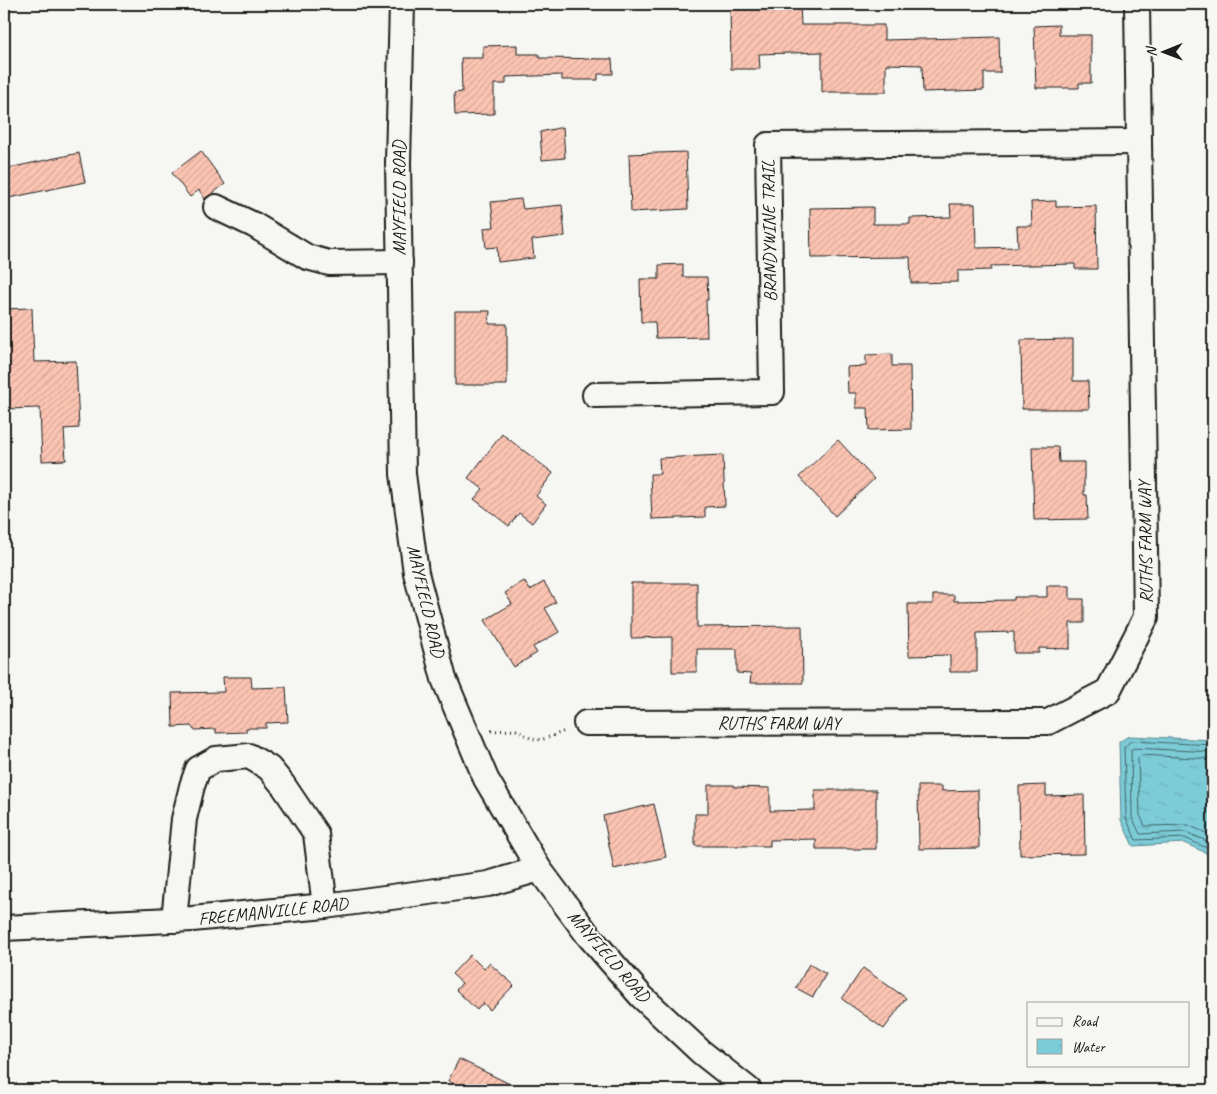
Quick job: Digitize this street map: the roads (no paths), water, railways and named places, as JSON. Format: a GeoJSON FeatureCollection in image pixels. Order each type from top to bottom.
{"type":"FeatureCollection","features":[{"type":"Feature","properties":{"kind":"street","name":"MAYFIELD ROAD"},"geometry":{"type":"LineString","coordinates":[[402,4],[398,162],[403,474],[416,573],[444,680],[486,779],[539,869],[588,935],[641,996],[701,1052],[749,1090]]}},
{"type":"Feature","properties":{"kind":"street","name":"RUTHS FARM WAY"},"geometry":{"type":"LineString","coordinates":[[586,723],[1048,722],[1108,691],[1146,617],[1137,4]]}},
{"type":"Feature","properties":{"kind":"street","name":"BRANDYWINE TRAIL"},"geometry":{"type":"LineString","coordinates":[[595,395],[772,392],[768,145],[1139,142]]}},
{"type":"Feature","properties":{"kind":"street"},"geometry":{"type":"LineString","coordinates":[[216,207],[254,225],[307,257],[329,263],[400,262]]}},
{"type":"Feature","properties":{"kind":"street"},"geometry":{"type":"LineString","coordinates":[[174,920],[184,819],[192,786],[198,769],[216,759],[249,756],[269,768],[284,785],[316,834],[325,906]]}},
{"type":"Feature","properties":{"kind":"street","name":"FREEMANVILLE ROAD"},"geometry":{"type":"LineString","coordinates":[[4,928],[174,920],[325,906],[488,884],[539,869]]}},
{"type":"Feature","properties":{"kind":"water"},"geometry":{"type":"Polygon","coordinates":[[[1129,736],[1213,740],[1213,856],[1184,843],[1133,846],[1121,820],[1119,742],[1129,736]]]}}]}
